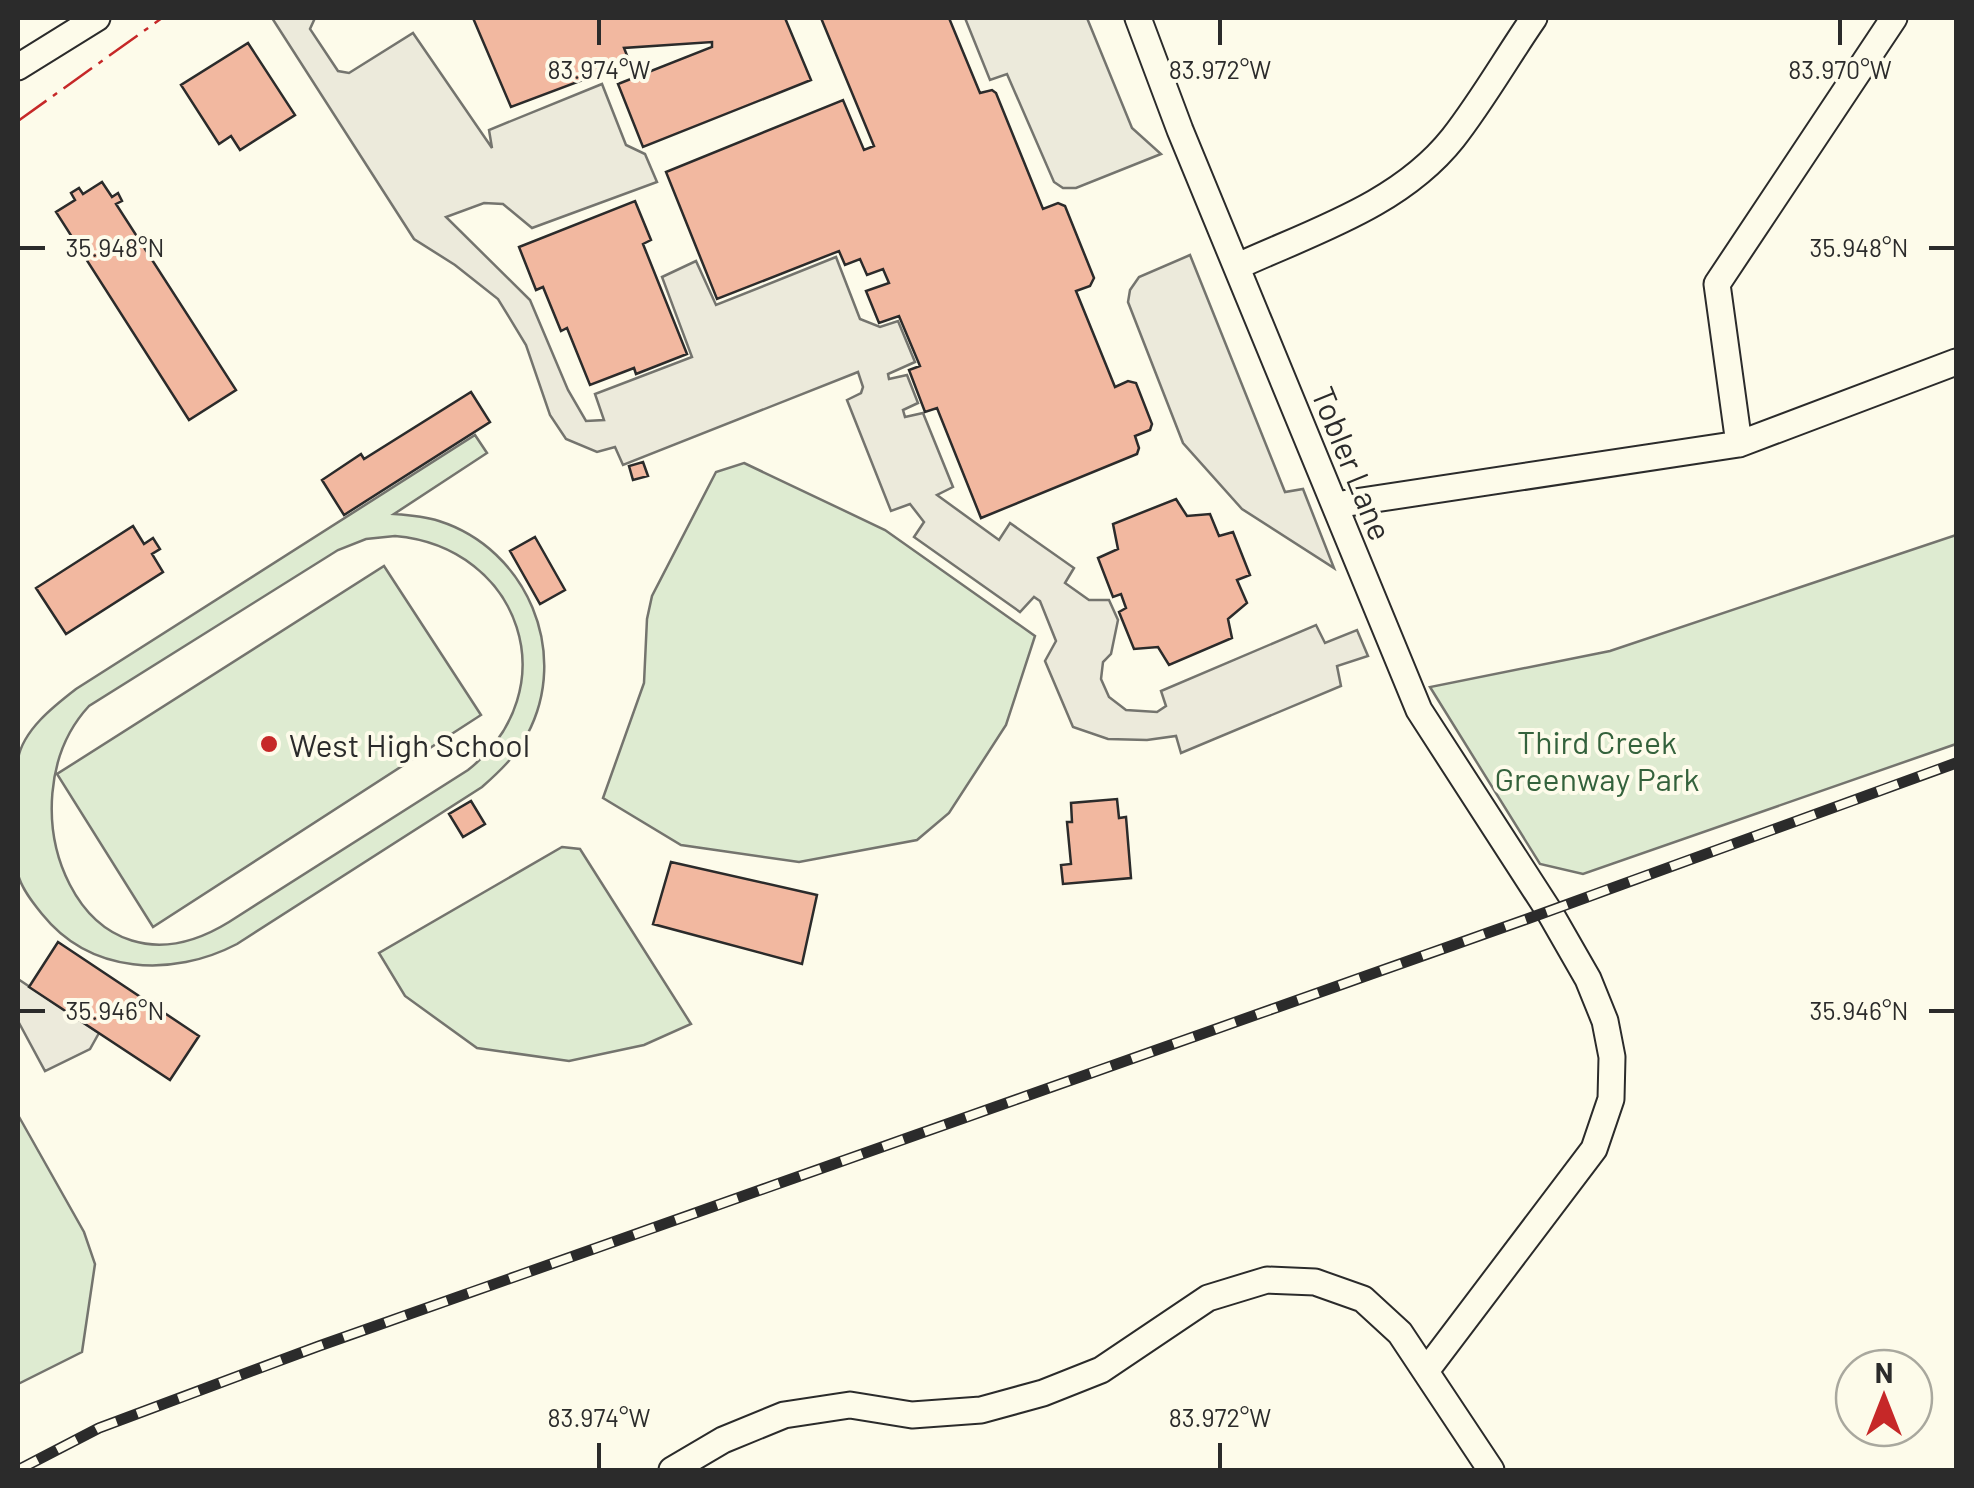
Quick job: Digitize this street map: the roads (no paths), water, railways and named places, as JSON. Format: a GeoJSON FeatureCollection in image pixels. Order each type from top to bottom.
{"type":"FeatureCollection","features":[{"type":"Feature","properties":{"kind":"street"},"geometry":{"type":"LineString","coordinates":[[18,67],[97,18]]}},
{"type":"Feature","properties":{"kind":"street","name":"Tobler Lane"},"geometry":{"type":"LineString","coordinates":[[1138,18],[1419,710],[1548,911],[1588,979],[1605,1021],[1612,1057],[1610,1100],[1594,1149],[1426,1371]]}},
{"type":"Feature","properties":{"kind":"street"},"geometry":{"type":"LineString","coordinates":[[1238,266],[1378,202],[1422,169],[1452,140],[1534,18]]}},
{"type":"Feature","properties":{"kind":"street"},"geometry":{"type":"LineString","coordinates":[[1739,444],[1717,284],[1894,18]]}},
{"type":"Feature","properties":{"kind":"street"},"geometry":{"type":"LineString","coordinates":[[1335,505],[1739,444],[1956,362]]}},
{"type":"Feature","properties":{"kind":"street"},"geometry":{"type":"LineString","coordinates":[[672,1470],[723,1440],[784,1415],[850,1405],[912,1415],[981,1410],[1043,1392],[1101,1370],[1208,1298],[1267,1280],[1315,1282],[1363,1299],[1400,1333],[1491,1470]]}},
{"type":"Feature","properties":{"kind":"railway"},"geometry":{"type":"LineString","coordinates":[[18,1470],[99,1428],[319,1346],[1527,919],[1956,763]]}},
{"type":"Feature","properties":{"kind":"place","name":"West High School"},"geometry":{"type":"Point","coordinates":[269,744]}},
{"type":"Feature","properties":{"kind":"park label","name":"Third Creek Greenway Park"},"geometry":{"type":"Point","coordinates":[1597,760]}}]}
